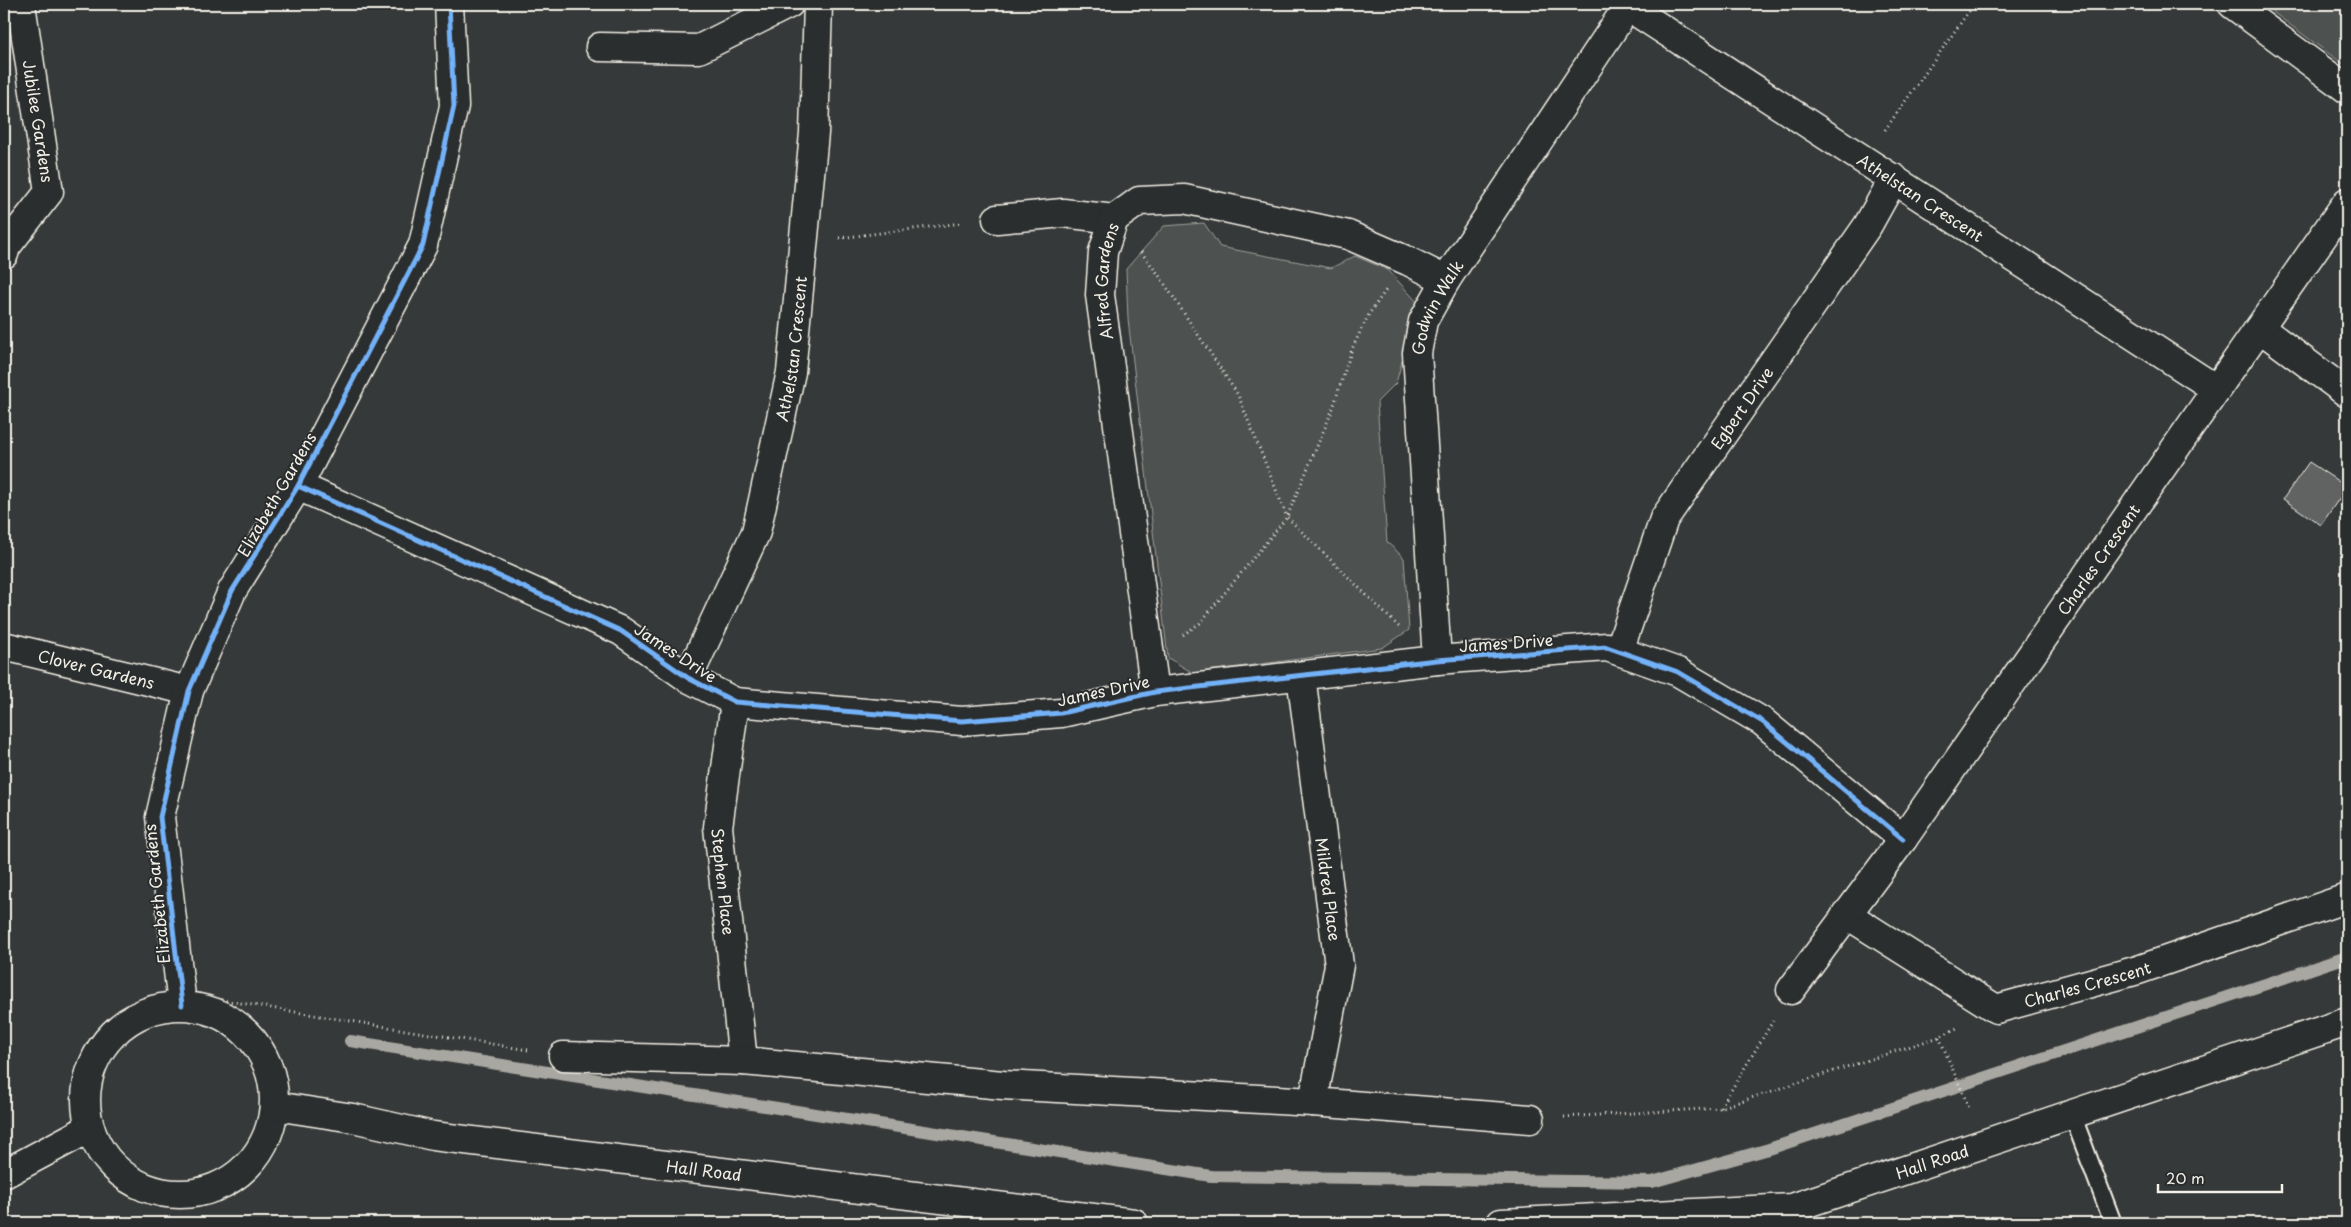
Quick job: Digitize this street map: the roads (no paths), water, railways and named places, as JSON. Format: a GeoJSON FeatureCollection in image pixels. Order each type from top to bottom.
{"type":"FeatureCollection","features":[{"type":"Feature","properties":{"kind":"street","name":"Jubilee Gardens"},"geometry":{"type":"LineString","coordinates":[[4,254],[6,247],[49,192],[21,4]]}},
{"type":"Feature","properties":{"kind":"street","name":"Elizabeth Gardens"},"geometry":{"type":"LineString","coordinates":[[181,999],[160,817],[189,692],[232,591],[298,486],[423,245],[454,106],[449,4]]}},
{"type":"Feature","properties":{"kind":"street"},"geometry":{"type":"LineString","coordinates":[[600,47],[699,49],[789,4]]}},
{"type":"Feature","properties":{"kind":"street","name":"Athelstan Crescent"},"geometry":{"type":"LineString","coordinates":[[688,678],[756,532],[791,372],[817,79],[818,4]]}},
{"type":"Feature","properties":{"kind":"street"},"geometry":{"type":"LineString","coordinates":[[2232,4],[2347,89]]}},
{"type":"Feature","properties":{"kind":"street","name":"Athelstan Crescent"},"geometry":{"type":"LineString","coordinates":[[1626,5],[2216,389]]}},
{"type":"Feature","properties":{"kind":"street","name":"Godwin Walk"},"geometry":{"type":"LineString","coordinates":[[1437,660],[1416,353],[1423,321],[1446,280],[1626,5]]}},
{"type":"Feature","properties":{"kind":"street","name":"Egbert Drive"},"geometry":{"type":"LineString","coordinates":[[1619,651],[1664,519],[1868,224],[1894,178]]}},
{"type":"Feature","properties":{"kind":"street","name":"Alfred Gardens"},"geometry":{"type":"LineString","coordinates":[[1155,692],[1100,295],[1103,252],[1114,219],[1139,201],[1184,199],[1348,235],[1446,280]]}},
{"type":"Feature","properties":{"kind":"street","name":"Charles Crescent"},"geometry":{"type":"LineString","coordinates":[[1791,990],[1903,839],[2216,389],[2261,329],[2347,202]]}},
{"type":"Feature","properties":{"kind":"street"},"geometry":{"type":"LineString","coordinates":[[997,219],[1063,214],[1114,219]]}},
{"type":"Feature","properties":{"kind":"street"},"geometry":{"type":"LineString","coordinates":[[2261,329],[2347,394]]}},
{"type":"Feature","properties":{"kind":"street","name":"James Drive"},"geometry":{"type":"LineString","coordinates":[[298,486],[621,631],[688,678],[736,702],[962,721],[1061,713],[1155,692],[1437,660],[1607,647],[1678,672],[1763,722],[1903,839]]}},
{"type":"Feature","properties":{"kind":"street","name":"Clover Gardens"},"geometry":{"type":"LineString","coordinates":[[4,646],[189,692]]}},
{"type":"Feature","properties":{"kind":"street","name":"Mildred Place"},"geometry":{"type":"LineString","coordinates":[[1301,676],[1339,965],[1313,1102]]}},
{"type":"Feature","properties":{"kind":"street","name":"Stephen Place"},"geometry":{"type":"LineString","coordinates":[[736,702],[718,827],[743,1061]]}},
{"type":"Feature","properties":{"kind":"street","name":"Charles Crescent"},"geometry":{"type":"LineString","coordinates":[[1846,914],[1996,1009],[2138,970],[2347,898]]}},
{"type":"Feature","properties":{"kind":"street"},"geometry":{"type":"LineString","coordinates":[[181,999],[212,1010],[239,1025],[259,1048],[272,1075],[275,1106],[268,1136],[251,1162],[227,1182],[198,1193],[167,1194],[138,1185],[112,1166],[90,1128],[86,1110],[88,1078],[101,1049],[122,1025],[150,1010],[181,999]]}},
{"type":"Feature","properties":{"kind":"street","name":"Hall Road"},"geometry":{"type":"LineString","coordinates":[[1501,1223],[1792,1208],[2347,1022]]}},
{"type":"Feature","properties":{"kind":"street"},"geometry":{"type":"LineString","coordinates":[[564,1056],[743,1061],[1002,1085],[1313,1102],[1530,1119]]}},
{"type":"Feature","properties":{"kind":"street","name":"Hall Road"},"geometry":{"type":"LineString","coordinates":[[275,1106],[353,1118],[433,1136],[1134,1223]]}},
{"type":"Feature","properties":{"kind":"street"},"geometry":{"type":"LineString","coordinates":[[4,1174],[90,1128]]}},
{"type":"Feature","properties":{"kind":"lane"},"geometry":{"type":"LineString","coordinates":[[2072,1114],[2112,1223]]}},
{"type":"Feature","properties":{"kind":"waterway"},"geometry":{"type":"LineString","coordinates":[[350,1041],[1211,1176],[1652,1182],[1769,1149],[2347,957]]}}]}
